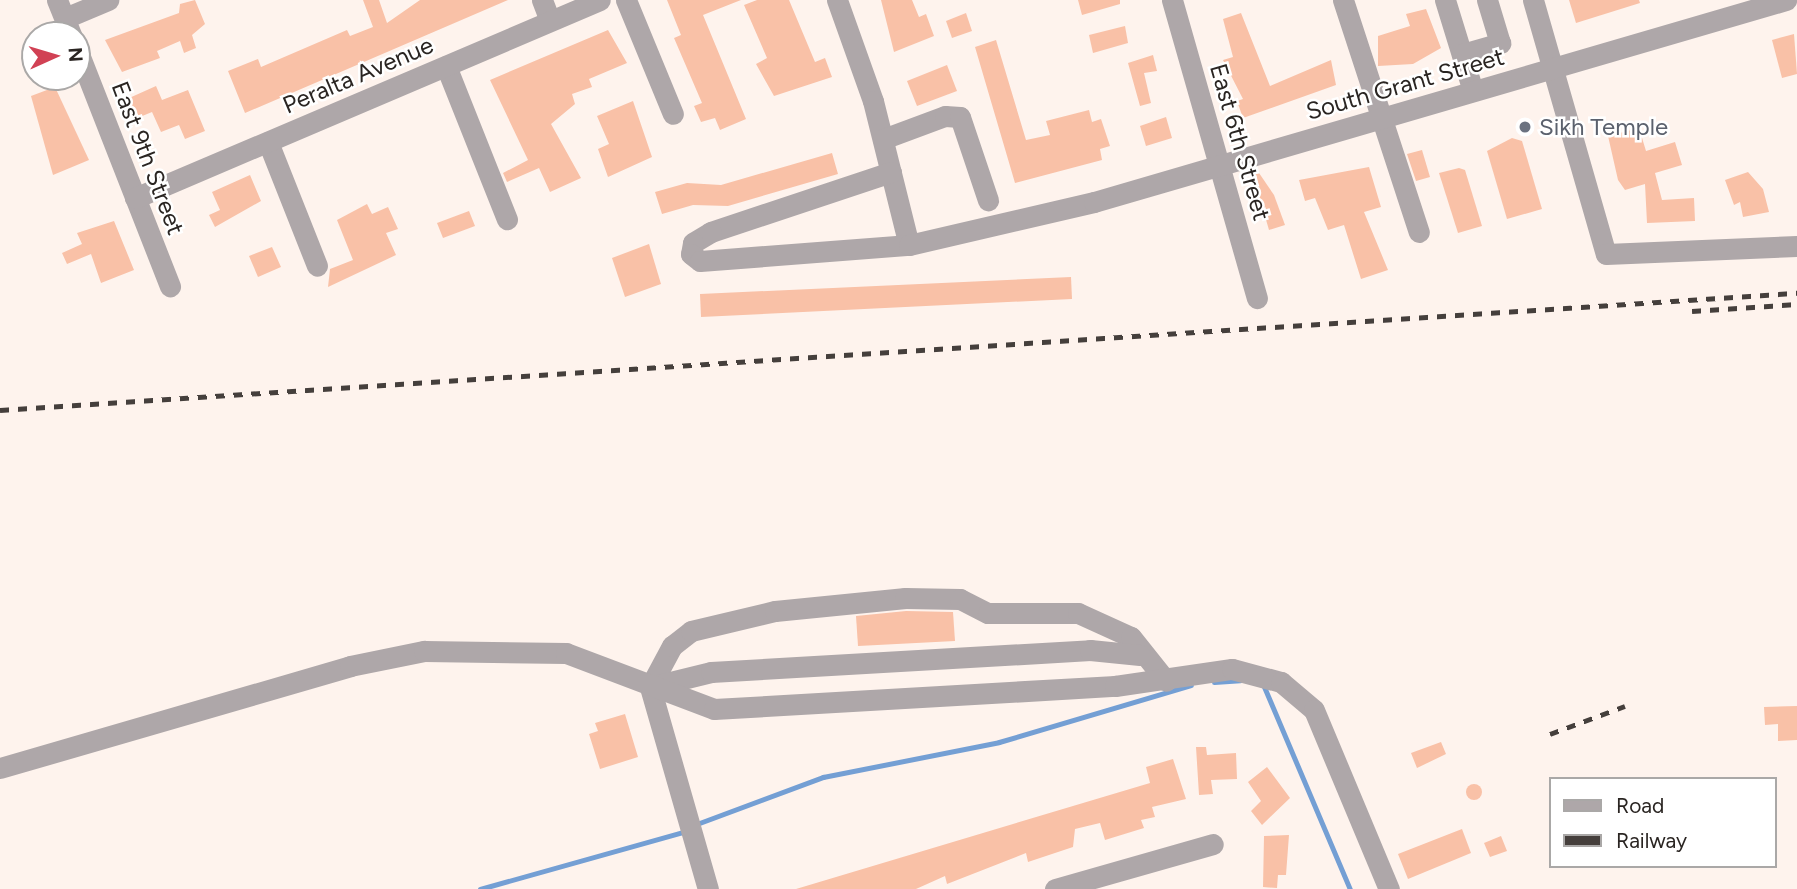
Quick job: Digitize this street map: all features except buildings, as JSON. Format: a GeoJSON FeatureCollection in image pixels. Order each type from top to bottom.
{"type":"FeatureCollection","features":[{"type":"Feature","properties":{"kind":"street"},"geometry":{"type":"LineString","coordinates":[[64,18],[108,0]]}},
{"type":"Feature","properties":{"kind":"street"},"geometry":{"type":"LineString","coordinates":[[542,0],[550,21]]}},
{"type":"Feature","properties":{"kind":"street","name":"Peralta Avenue"},"geometry":{"type":"LineString","coordinates":[[135,198],[600,0]]}},
{"type":"Feature","properties":{"kind":"street"},"geometry":{"type":"LineString","coordinates":[[626,0],[673,114]]}},
{"type":"Feature","properties":{"kind":"street"},"geometry":{"type":"LineString","coordinates":[[837,0],[873,101],[909,245]]}},
{"type":"Feature","properties":{"kind":"street","name":"East 6th Street"},"geometry":{"type":"LineString","coordinates":[[1172,0],[1257,298]]}},
{"type":"Feature","properties":{"kind":"street"},"geometry":{"type":"LineString","coordinates":[[1343,0],[1419,232]]}},
{"type":"Feature","properties":{"kind":"street"},"geometry":{"type":"LineString","coordinates":[[1445,0],[1473,91]]}},
{"type":"Feature","properties":{"kind":"street"},"geometry":{"type":"LineString","coordinates":[[1462,54],[1500,43],[1487,0]]}},
{"type":"Feature","properties":{"kind":"street"},"geometry":{"type":"LineString","coordinates":[[1533,0],[1606,254],[1797,246]]}},
{"type":"Feature","properties":{"kind":"street","name":"South Grant Street"},"geometry":{"type":"LineString","coordinates":[[891,173],[711,232],[693,243],[691,254],[700,261],[909,245],[1038,214],[1219,165],[1786,0]]}},
{"type":"Feature","properties":{"kind":"street"},"geometry":{"type":"LineString","coordinates":[[446,66],[507,219]]}},
{"type":"Feature","properties":{"kind":"street","name":"East 9th Street"},"geometry":{"type":"LineString","coordinates":[[91,85],[170,286]]}},
{"type":"Feature","properties":{"kind":"street"},"geometry":{"type":"LineString","coordinates":[[883,139],[944,116],[960,117],[988,200]]}},
{"type":"Feature","properties":{"kind":"street"},"geometry":{"type":"LineString","coordinates":[[268,142],[317,266]]}},
{"type":"Feature","properties":{"kind":"street"},"geometry":{"type":"LineString","coordinates":[[708,889],[650,687],[672,646],[691,631],[775,611],[905,598],[960,599],[988,613],[1078,613],[1123,631],[1140,655],[1166,681]]}},
{"type":"Feature","properties":{"kind":"street"},"geometry":{"type":"LineString","coordinates":[[650,687],[730,670],[1090,650],[1140,655]]}},
{"type":"Feature","properties":{"kind":"street"},"geometry":{"type":"LineString","coordinates":[[0,768],[338,670],[424,651],[566,653],[714,709],[748,710],[1166,681],[1214,670],[1255,672],[1307,702],[1389,889]]}},
{"type":"Feature","properties":{"kind":"street"},"geometry":{"type":"LineString","coordinates":[[1064,888],[1213,844]]}},
{"type":"Feature","properties":{"kind":"waterway"},"geometry":{"type":"LineString","coordinates":[[1214,682],[1240,680]]}},
{"type":"Feature","properties":{"kind":"waterway"},"geometry":{"type":"LineString","coordinates":[[1262,682],[1350,889]]}},
{"type":"Feature","properties":{"kind":"waterway"},"geometry":{"type":"LineString","coordinates":[[694,825],[823,777],[999,742],[1191,685]]}},
{"type":"Feature","properties":{"kind":"waterway"},"geometry":{"type":"LineString","coordinates":[[480,889],[687,831]]}},
{"type":"Feature","properties":{"kind":"railway"},"geometry":{"type":"LineString","coordinates":[[0,410],[1797,293]]}},
{"type":"Feature","properties":{"kind":"railway"},"geometry":{"type":"LineString","coordinates":[[1692,311],[1797,304]]}},
{"type":"Feature","properties":{"kind":"railway"},"geometry":{"type":"LineString","coordinates":[[1550,734],[1625,706]]}},
{"type":"Feature","properties":{"kind":"place","name":"Sikh Temple"},"geometry":{"type":"Point","coordinates":[1525,127]}}]}
